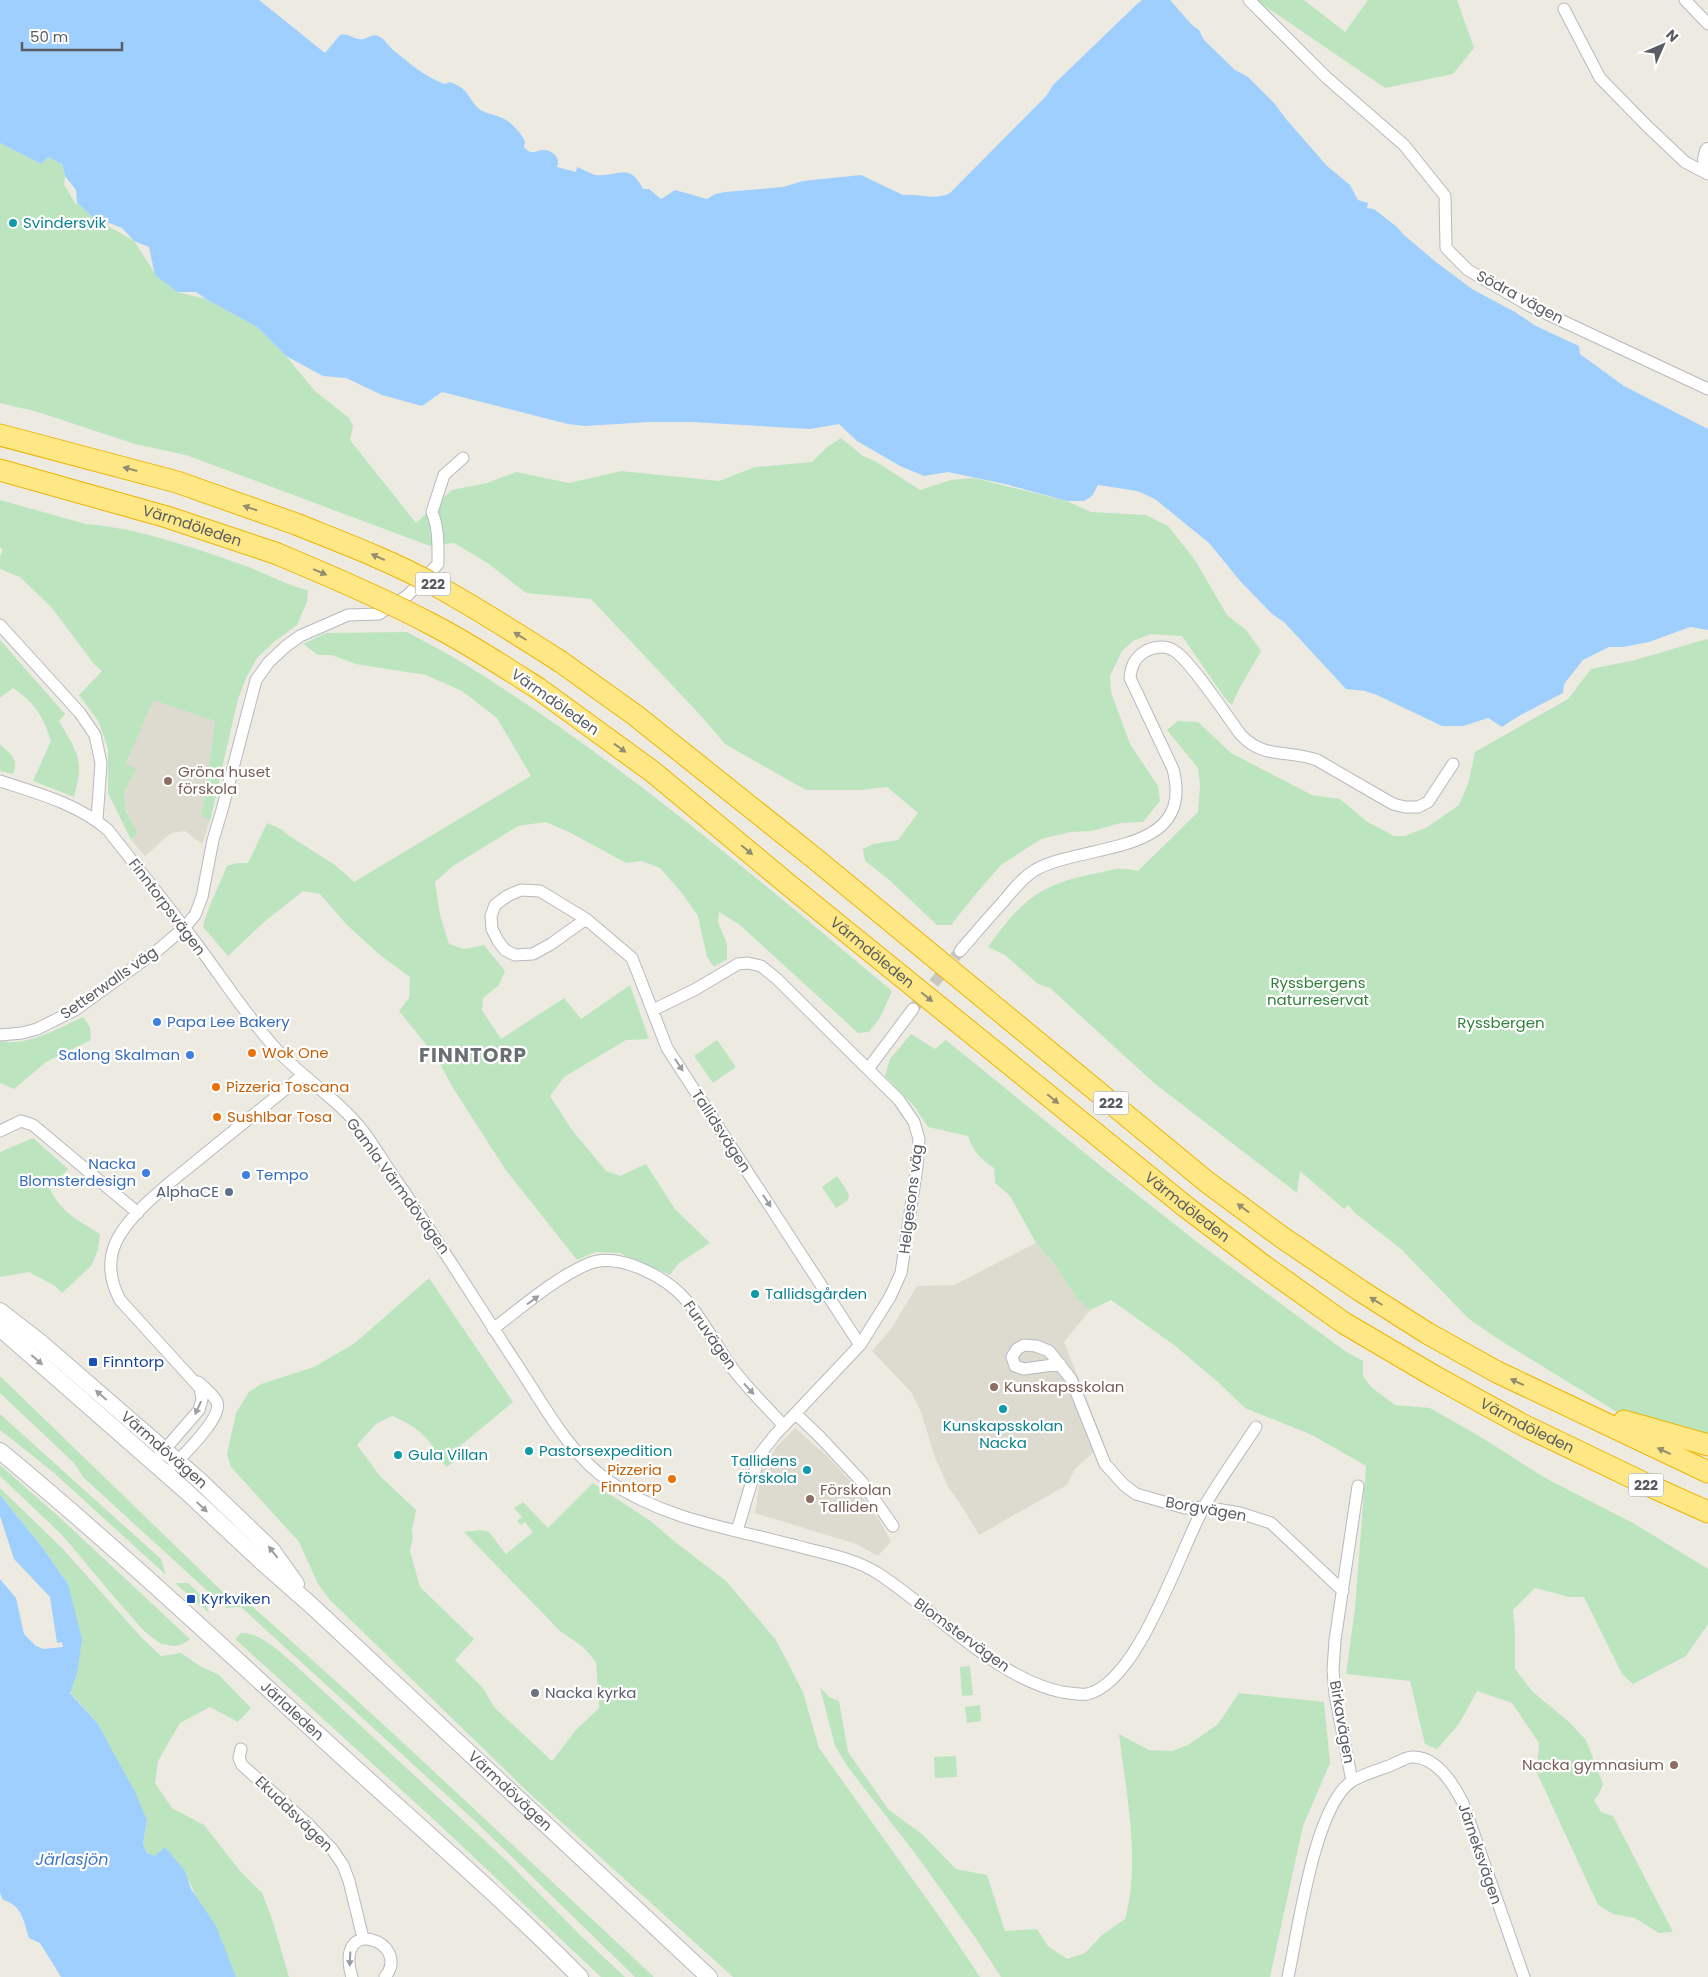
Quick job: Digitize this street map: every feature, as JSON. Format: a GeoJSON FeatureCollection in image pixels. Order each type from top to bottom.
{"type":"FeatureCollection","features":[{"type":"Feature","properties":{"kind":"highway","name":"Värmdöleden"},"geometry":{"type":"LineString","coordinates":[[0,435],[177,482],[296,524],[377,556],[482,611],[561,662],[635,715],[812,857],[1207,1182],[1361,1291],[1427,1333],[1502,1375],[1708,1472]]}},
{"type":"Feature","properties":{"kind":"highway","name":"Värmdöleden"},"geometry":{"type":"LineString","coordinates":[[0,470],[167,517],[275,553],[375,596],[432,624],[484,653],[654,772],[1163,1188],[1264,1266],[1344,1323],[1521,1424],[1708,1512]]}},
{"type":"Feature","properties":{"kind":"highway"},"geometry":{"type":"LineString","coordinates":[[1562,1403],[1708,1445]]}},
{"type":"Feature","properties":{"kind":"highway"},"geometry":{"type":"LineString","coordinates":[[1585,1455],[1708,1527]]}},
{"type":"Feature","properties":{"kind":"main road"},"geometry":{"type":"LineString","coordinates":[[1708,151],[1706,160],[1708,165]]}},
{"type":"Feature","properties":{"kind":"main road","name":"Värmdövägen"},"geometry":{"type":"LineString","coordinates":[[0,1311],[40,1342],[199,1480],[271,1549],[312,1606]]}},
{"type":"Feature","properties":{"kind":"main road","name":"Värmdövägen"},"geometry":{"type":"LineString","coordinates":[[0,1328],[312,1606],[709,1977]]}},
{"type":"Feature","properties":{"kind":"main road","name":"Järlaleden"},"geometry":{"type":"LineString","coordinates":[[0,1451],[217,1642],[482,1884],[580,1977]]}},
{"type":"Feature","properties":{"kind":"street","name":"Södra vägen"},"geometry":{"type":"LineString","coordinates":[[1249,0],[1327,78],[1404,145],[1445,196],[1446,248],[1468,270],[1528,305],[1708,389]]}},
{"type":"Feature","properties":{"kind":"street"},"geometry":{"type":"LineString","coordinates":[[1685,0],[1708,24]]}},
{"type":"Feature","properties":{"kind":"street"},"geometry":{"type":"LineString","coordinates":[[1564,9],[1600,78],[1685,162],[1708,174]]}},
{"type":"Feature","properties":{"kind":"street","name":"Setterwalls väg"},"geometry":{"type":"LineString","coordinates":[[0,1035],[22,1033],[37,1028],[75,1010],[158,950],[184,928],[194,915],[202,897],[213,840],[256,680],[269,662],[285,646],[300,636],[348,615],[379,614],[408,595],[438,564],[436,521],[432,512],[444,475],[463,458]]}},
{"type":"Feature","properties":{"kind":"street"},"geometry":{"type":"LineString","coordinates":[[0,625],[80,713],[95,735],[101,763],[97,820]]}},
{"type":"Feature","properties":{"kind":"street"},"geometry":{"type":"LineString","coordinates":[[960,951],[1021,882],[1034,871],[1071,856],[1139,841],[1154,832],[1165,822],[1176,799],[1177,784],[1173,769],[1130,678],[1130,669],[1134,662],[1148,649],[1167,648],[1181,656],[1241,735],[1259,749],[1305,755],[1393,804],[1411,808],[1428,802],[1453,764]]}},
{"type":"Feature","properties":{"kind":"street","name":"Finntorpsvägen"},"geometry":{"type":"LineString","coordinates":[[0,781],[66,804],[97,820],[108,830],[184,928],[240,1006],[276,1049],[302,1076]]}},
{"type":"Feature","properties":{"kind":"street","name":"Tallidsvägen"},"geometry":{"type":"LineString","coordinates":[[586,919],[551,944],[533,954],[524,956],[515,955],[506,950],[492,929],[491,916],[495,905],[506,896],[521,890],[540,891],[586,919],[632,958],[667,1048],[860,1345]]}},
{"type":"Feature","properties":{"kind":"street","name":"Helgesons väg"},"geometry":{"type":"LineString","coordinates":[[653,1010],[696,989],[738,964],[760,966],[777,979],[840,1044],[899,1100],[914,1122],[919,1139],[917,1167],[901,1272],[890,1296],[860,1345],[760,1454],[737,1531]]}},
{"type":"Feature","properties":{"kind":"street"},"geometry":{"type":"LineString","coordinates":[[868,1069],[913,1009]]}},
{"type":"Feature","properties":{"kind":"street"},"geometry":{"type":"LineString","coordinates":[[153,1463],[199,1410],[202,1399],[200,1388],[120,1300],[112,1286],[111,1257],[116,1242],[138,1213],[163,1188],[302,1076]]}},
{"type":"Feature","properties":{"kind":"street","name":"Gamla Värmdövägen"},"geometry":{"type":"LineString","coordinates":[[302,1076],[334,1101],[361,1129],[444,1250],[493,1329],[575,1451],[592,1468],[619,1488],[672,1514],[696,1522],[737,1531]]}},
{"type":"Feature","properties":{"kind":"street"},"geometry":{"type":"LineString","coordinates":[[0,1132],[21,1121],[33,1125],[138,1213]]}},
{"type":"Feature","properties":{"kind":"street","name":"Furuvägen"},"geometry":{"type":"LineString","coordinates":[[493,1329],[561,1280],[589,1264],[615,1260],[634,1266],[659,1278],[685,1299],[738,1375],[784,1426]]}},
{"type":"Feature","properties":{"kind":"street"},"geometry":{"type":"LineString","coordinates":[[166,1474],[214,1418],[218,1404],[212,1395],[170,1354]]}},
{"type":"Feature","properties":{"kind":"street","name":"Borgvägen"},"geometry":{"type":"LineString","coordinates":[[1060,1364],[1071,1379],[1105,1464],[1124,1485],[1136,1494],[1185,1508],[1204,1507],[1240,1513],[1271,1523],[1343,1591]]}},
{"type":"Feature","properties":{"kind":"street"},"geometry":{"type":"LineString","coordinates":[[796,1414],[862,1482],[893,1526]]}},
{"type":"Feature","properties":{"kind":"street","name":"Blomstervägen"},"geometry":{"type":"LineString","coordinates":[[737,1531],[863,1565],[884,1578],[982,1652],[1012,1671],[1043,1688],[1086,1694],[1113,1679],[1130,1659],[1159,1605],[1204,1507],[1256,1427]]}},
{"type":"Feature","properties":{"kind":"street","name":"Birkavägen"},"geometry":{"type":"LineString","coordinates":[[1288,1977],[1309,1875],[1324,1825],[1333,1802],[1352,1781],[1334,1695],[1333,1670],[1335,1640],[1358,1486]]}},
{"type":"Feature","properties":{"kind":"street","name":"Ekuddsvägen"},"geometry":{"type":"LineString","coordinates":[[241,1749],[239,1758],[242,1764],[308,1824],[332,1849],[343,1865],[363,1938]]}},
{"type":"Feature","properties":{"kind":"street","name":"Järneksvägen"},"geometry":{"type":"LineString","coordinates":[[1352,1781],[1410,1757],[1426,1759],[1443,1775],[1456,1790],[1463,1803],[1524,1977]]}},
{"type":"Feature","properties":{"kind":"street"},"geometry":{"type":"LineString","coordinates":[[352,1977],[349,1960],[351,1948],[363,1938],[373,1939],[388,1951],[391,1961],[385,1977]]}},
{"type":"Feature","properties":{"kind":"shaded area","name":"Gröna huset förskola"},"geometry":{"type":"Polygon","coordinates":[[[151,699],[215,721],[204,802],[200,815],[210,821],[202,844],[185,831],[171,833],[145,856],[131,840],[137,833],[126,809],[124,793],[135,769],[126,765],[151,699]]]}},
{"type":"Feature","properties":{"kind":"shaded area","name":"Kunskapsskolan"},"geometry":{"type":"Polygon","coordinates":[[[1036,1243],[1052,1261],[1077,1299],[1090,1310],[1064,1342],[1104,1443],[1075,1469],[1067,1485],[979,1535],[949,1488],[935,1458],[921,1412],[911,1392],[872,1351],[891,1329],[917,1286],[954,1285],[1036,1243]]]}},
{"type":"Feature","properties":{"kind":"shaded area","name":"Förskolan Talliden"},"geometry":{"type":"Polygon","coordinates":[[[795,1428],[827,1456],[854,1485],[881,1523],[891,1541],[878,1556],[856,1544],[755,1513],[761,1472],[777,1446],[795,1428]]]}},
{"type":"Feature","properties":{"kind":"green space"},"geometry":{"type":"Polygon","coordinates":[[[1256,0],[1304,0],[1345,32],[1368,0],[1457,0],[1474,48],[1453,74],[1385,88],[1256,0]]]}},
{"type":"Feature","properties":{"kind":"green space"},"geometry":{"type":"Polygon","coordinates":[[[0,143],[41,164],[48,157],[62,164],[65,176],[64,184],[76,205],[77,202],[91,216],[134,241],[156,275],[177,292],[206,299],[257,327],[286,356],[315,391],[349,418],[353,426],[350,440],[416,523],[452,490],[487,483],[516,472],[569,483],[621,471],[719,481],[755,467],[812,462],[827,447],[841,438],[863,456],[875,461],[920,490],[951,480],[974,478],[1067,501],[1091,512],[1146,515],[1168,526],[1195,560],[1227,615],[1247,631],[1261,651],[1232,705],[1225,698],[1182,636],[1151,634],[1133,641],[1122,651],[1110,676],[1111,692],[1130,744],[1158,786],[1160,801],[1143,822],[1121,823],[1091,831],[1071,832],[1041,839],[1001,865],[951,925],[937,925],[887,878],[865,861],[863,849],[873,844],[898,840],[918,813],[887,787],[861,790],[806,790],[725,744],[591,599],[526,593],[489,564],[454,543],[430,546],[186,455],[135,444],[38,412],[0,403],[0,143]]]}},
{"type":"Feature","properties":{"kind":"green space"},"geometry":{"type":"Polygon","coordinates":[[[0,500],[86,524],[106,526],[168,540],[246,566],[308,590],[307,602],[297,625],[274,642],[257,658],[246,678],[238,699],[210,821],[200,815],[204,802],[215,721],[153,700],[126,764],[136,769],[124,793],[126,811],[138,833],[131,840],[108,793],[108,749],[99,722],[79,695],[102,671],[94,664],[52,608],[20,577],[0,569],[0,556],[3,550],[0,547],[0,500]]]}},
{"type":"Feature","properties":{"kind":"green space"},"geometry":{"type":"Polygon","coordinates":[[[407,632],[479,673],[587,746],[691,825],[892,991],[880,1018],[869,1032],[858,1033],[740,925],[719,912],[718,922],[727,944],[727,959],[714,967],[707,957],[698,916],[681,892],[660,868],[641,861],[626,863],[571,833],[546,822],[518,826],[453,866],[435,882],[440,915],[449,944],[464,949],[484,945],[505,971],[499,985],[483,998],[482,1010],[501,1039],[564,998],[581,1019],[630,985],[649,1039],[626,1040],[564,1077],[550,1096],[572,1130],[606,1171],[620,1176],[646,1164],[675,1209],[710,1243],[679,1263],[670,1275],[619,1253],[595,1252],[577,1260],[505,1169],[453,1088],[437,1058],[399,1011],[409,998],[410,977],[380,955],[347,925],[320,894],[303,891],[263,923],[228,956],[203,927],[227,866],[237,863],[248,863],[267,823],[281,829],[335,865],[354,882],[531,776],[497,718],[462,691],[426,675],[356,664],[331,655],[318,655],[303,644],[326,633],[407,632]]]}},
{"type":"Feature","properties":{"kind":"green space","name":"Ryssbergen"},"geometry":{"type":"Polygon","coordinates":[[[1707,639],[1708,1439],[1630,1420],[1498,1339],[1469,1319],[1401,1249],[1356,1214],[1348,1205],[1344,1209],[1300,1171],[1297,1193],[1154,1083],[1050,988],[1038,984],[1005,955],[988,947],[1010,918],[1044,890],[1074,878],[1115,869],[1138,871],[1198,812],[1200,785],[1198,768],[1167,730],[1178,721],[1198,722],[1231,753],[1312,795],[1340,799],[1366,821],[1394,836],[1404,836],[1426,828],[1459,805],[1468,784],[1475,752],[1568,699],[1591,669],[1635,660],[1707,639]]]}},
{"type":"Feature","properties":{"kind":"green space"},"geometry":{"type":"Polygon","coordinates":[[[0,640],[65,714],[59,721],[75,749],[79,764],[74,797],[33,781],[51,741],[45,724],[27,699],[13,688],[0,698],[0,640]]]}},
{"type":"Feature","properties":{"kind":"green space"},"geometry":{"type":"Polygon","coordinates":[[[0,744],[13,757],[15,769],[13,774],[0,771],[0,744]]]}},
{"type":"Feature","properties":{"kind":"green space"},"geometry":{"type":"Polygon","coordinates":[[[83,1017],[90,1027],[91,1040],[46,1062],[14,1089],[0,1083],[0,1041],[10,1042],[31,1039],[83,1017]]]}},
{"type":"Feature","properties":{"kind":"green space"},"geometry":{"type":"Polygon","coordinates":[[[911,1034],[935,1049],[946,1040],[1201,1245],[1345,1351],[1363,1361],[1363,1376],[1371,1387],[1395,1405],[1430,1408],[1547,1479],[1635,1524],[1708,1569],[1708,1624],[1686,1656],[1633,1684],[1622,1674],[1584,1597],[1570,1597],[1535,1588],[1513,1610],[1515,1669],[1533,1692],[1569,1722],[1586,1740],[1603,1784],[1594,1800],[1601,1812],[1613,1816],[1673,1932],[1659,1933],[1635,1918],[1613,1914],[1598,1905],[1537,1773],[1539,1743],[1512,1703],[1477,1691],[1459,1724],[1437,1749],[1425,1744],[1410,1681],[1346,1674],[1355,1608],[1366,1466],[1312,1435],[1245,1408],[1174,1345],[1111,1300],[1090,1310],[1077,1299],[1052,1261],[1036,1243],[1010,1196],[995,1183],[994,1168],[978,1155],[968,1136],[928,1127],[914,1106],[885,1076],[890,1059],[911,1034]]]}},
{"type":"Feature","properties":{"kind":"green space"},"geometry":{"type":"Polygon","coordinates":[[[717,1040],[736,1067],[713,1083],[694,1056],[717,1040]]]}},
{"type":"Feature","properties":{"kind":"green space"},"geometry":{"type":"Polygon","coordinates":[[[33,1138],[68,1169],[50,1189],[54,1197],[71,1215],[100,1234],[98,1250],[91,1266],[62,1293],[55,1286],[29,1272],[0,1277],[0,1152],[33,1138]]]}},
{"type":"Feature","properties":{"kind":"green space"},"geometry":{"type":"Polygon","coordinates":[[[837,1176],[849,1196],[848,1200],[836,1208],[822,1187],[837,1176]]]}},
{"type":"Feature","properties":{"kind":"green space"},"geometry":{"type":"Polygon","coordinates":[[[429,1278],[513,1402],[460,1446],[465,1451],[462,1456],[447,1467],[423,1435],[408,1424],[392,1416],[376,1424],[357,1445],[380,1476],[416,1510],[410,1551],[420,1587],[474,1639],[455,1660],[483,1688],[494,1707],[552,1761],[576,1730],[599,1708],[596,1662],[583,1647],[560,1631],[464,1532],[481,1530],[489,1532],[506,1554],[533,1532],[525,1522],[521,1525],[517,1521],[522,1517],[514,1508],[523,1502],[548,1528],[593,1483],[652,1522],[726,1581],[776,1640],[803,1692],[819,1748],[946,1926],[980,1977],[733,1977],[528,1792],[330,1600],[318,1584],[299,1542],[231,1467],[227,1454],[236,1413],[249,1392],[261,1384],[314,1367],[355,1343],[429,1278]]]}},
{"type":"Feature","properties":{"kind":"green space"},"geometry":{"type":"Polygon","coordinates":[[[0,1376],[225,1594],[238,1594],[291,1641],[396,1736],[654,1977],[635,1977],[476,1822],[241,1607],[226,1608],[83,1477],[74,1463],[0,1393],[0,1376]]]}},
{"type":"Feature","properties":{"kind":"green space"},"geometry":{"type":"Polygon","coordinates":[[[0,1414],[161,1559],[166,1575],[53,1472],[0,1430],[0,1414]]]}},
{"type":"Feature","properties":{"kind":"green space"},"geometry":{"type":"Polygon","coordinates":[[[0,1465],[57,1515],[190,1639],[183,1644],[174,1646],[161,1644],[144,1631],[63,1536],[0,1476],[0,1465]]]}},
{"type":"Feature","properties":{"kind":"green space"},"geometry":{"type":"Polygon","coordinates":[[[0,1488],[63,1549],[142,1638],[161,1656],[181,1653],[200,1666],[219,1675],[251,1708],[238,1722],[210,1707],[180,1723],[158,1761],[155,1783],[172,1808],[204,1825],[240,1871],[262,1893],[272,1919],[289,1977],[232,1977],[189,1881],[162,1849],[155,1857],[147,1853],[143,1844],[147,1820],[98,1724],[70,1692],[77,1674],[68,1584],[42,1547],[0,1495],[0,1488]]]}},
{"type":"Feature","properties":{"kind":"green space"},"geometry":{"type":"Polygon","coordinates":[[[175,1583],[188,1583],[203,1597],[209,1613],[175,1583]]]}},
{"type":"Feature","properties":{"kind":"green space"},"geometry":{"type":"Polygon","coordinates":[[[241,1633],[263,1639],[294,1664],[508,1862],[581,1936],[625,1977],[601,1977],[430,1816],[235,1639],[241,1633]]]}},
{"type":"Feature","properties":{"kind":"green space"},"geometry":{"type":"Polygon","coordinates":[[[970,1666],[973,1695],[962,1696],[960,1667],[970,1666]]]}},
{"type":"Feature","properties":{"kind":"green space"},"geometry":{"type":"Polygon","coordinates":[[[820,1687],[829,1697],[839,1701],[848,1752],[889,1810],[922,1834],[956,1869],[987,1875],[1005,1931],[1037,1929],[1048,1946],[1067,1959],[1085,1953],[1103,1934],[1125,1919],[1130,1897],[1132,1851],[1131,1827],[1119,1734],[1149,1750],[1172,1751],[1188,1745],[1218,1724],[1239,1693],[1324,1702],[1330,1763],[1303,1826],[1270,1977],[1001,1977],[917,1856],[847,1766],[835,1746],[820,1687]]]}},
{"type":"Feature","properties":{"kind":"green space"},"geometry":{"type":"Polygon","coordinates":[[[980,1705],[981,1721],[967,1723],[965,1707],[980,1705]]]}},
{"type":"Feature","properties":{"kind":"green space"},"geometry":{"type":"Polygon","coordinates":[[[956,1756],[957,1777],[935,1778],[934,1757],[956,1756]]]}},
{"type":"Feature","properties":{"kind":"water"},"geometry":{"type":"Polygon","coordinates":[[[0,0],[259,0],[325,53],[340,35],[364,39],[375,35],[384,39],[392,49],[424,74],[445,84],[450,82],[456,85],[464,90],[480,110],[508,121],[523,137],[525,141],[524,147],[528,151],[547,150],[553,153],[558,161],[557,167],[576,172],[577,167],[596,175],[628,173],[638,180],[643,189],[649,189],[661,199],[675,190],[707,199],[715,194],[725,192],[783,187],[803,181],[861,175],[903,195],[933,197],[950,193],[1047,95],[1053,85],[1136,5],[1142,0],[1170,0],[1192,25],[1199,30],[1204,40],[1235,70],[1248,77],[1275,104],[1327,166],[1350,185],[1358,200],[1368,203],[1367,208],[1374,209],[1436,262],[1472,289],[1515,312],[1536,326],[1579,346],[1580,354],[1624,386],[1708,429],[1708,630],[1690,627],[1649,642],[1623,647],[1609,647],[1583,660],[1564,684],[1563,693],[1502,727],[1488,718],[1463,726],[1442,726],[1377,695],[1365,691],[1346,689],[1284,622],[1272,614],[1241,582],[1209,543],[1155,499],[1137,491],[1098,485],[1092,496],[1084,501],[1067,501],[1005,484],[948,472],[924,476],[900,466],[857,441],[839,424],[810,429],[692,422],[650,422],[585,426],[568,424],[442,392],[422,406],[382,395],[346,378],[323,376],[286,356],[257,327],[196,292],[177,292],[155,275],[149,247],[134,241],[122,228],[91,216],[77,202],[76,190],[65,176],[62,164],[48,157],[41,164],[0,143],[0,0]]]}},
{"type":"Feature","properties":{"kind":"water","name":"Järlasjön"},"geometry":{"type":"Polygon","coordinates":[[[0,1495],[42,1547],[68,1584],[82,1639],[77,1674],[70,1693],[98,1724],[135,1792],[147,1820],[143,1844],[147,1853],[155,1856],[165,1847],[185,1871],[191,1889],[216,1926],[236,1977],[61,1977],[40,1943],[29,1938],[24,1920],[18,1910],[9,1902],[3,1900],[0,1893],[0,1495]]]}},
{"type":"Feature","properties":{"kind":"pier"},"geometry":{"type":"Polygon","coordinates":[[[0,1516],[14,1559],[50,1597],[57,1643],[62,1642],[63,1647],[44,1649],[36,1646],[24,1634],[16,1598],[0,1579],[0,1516]]]}},
{"type":"Feature","properties":{"kind":"tunnel"},"geometry":{"type":"LineString","coordinates":[[913,1009],[960,951]]}},
{"type":"Feature","properties":{"kind":"place","name":"Svindersvik"},"geometry":{"type":"Point","coordinates":[13,223]}},
{"type":"Feature","properties":{"kind":"place","name":"Gröna huset förskola"},"geometry":{"type":"Point","coordinates":[168,781]}},
{"type":"Feature","properties":{"kind":"place","name":"Papa Lee Bakery"},"geometry":{"type":"Point","coordinates":[157,1022]}},
{"type":"Feature","properties":{"kind":"place","name":"Wok One"},"geometry":{"type":"Point","coordinates":[252,1053]}},
{"type":"Feature","properties":{"kind":"place","name":"Salong Skalman"},"geometry":{"type":"Point","coordinates":[190,1055]}},
{"type":"Feature","properties":{"kind":"place","name":"Pizzeria Toscana"},"geometry":{"type":"Point","coordinates":[216,1087]}},
{"type":"Feature","properties":{"kind":"place","name":"SushIbar Tosa"},"geometry":{"type":"Point","coordinates":[217,1117]}},
{"type":"Feature","properties":{"kind":"place","name":"Nacka Blomsterdesign"},"geometry":{"type":"Point","coordinates":[146,1173]}},
{"type":"Feature","properties":{"kind":"place","name":"Tempo"},"geometry":{"type":"Point","coordinates":[246,1175]}},
{"type":"Feature","properties":{"kind":"place","name":"AlphaCE"},"geometry":{"type":"Point","coordinates":[229,1192]}},
{"type":"Feature","properties":{"kind":"place","name":"Tallidsgården"},"geometry":{"type":"Point","coordinates":[755,1294]}},
{"type":"Feature","properties":{"kind":"place","name":"Finntorp"},"geometry":{"type":"Point","coordinates":[93,1362]}},
{"type":"Feature","properties":{"kind":"place","name":"Kunskapsskolan"},"geometry":{"type":"Point","coordinates":[994,1387]}},
{"type":"Feature","properties":{"kind":"place","name":"Kunskapsskolan Nacka"},"geometry":{"type":"Point","coordinates":[1003,1409]}},
{"type":"Feature","properties":{"kind":"place","name":"Pastorsexpedition"},"geometry":{"type":"Point","coordinates":[529,1451]}},
{"type":"Feature","properties":{"kind":"place","name":"Gula Villan"},"geometry":{"type":"Point","coordinates":[398,1455]}},
{"type":"Feature","properties":{"kind":"place","name":"Tallidens förskola"},"geometry":{"type":"Point","coordinates":[807,1470]}},
{"type":"Feature","properties":{"kind":"place","name":"Pizzeria Finntorp"},"geometry":{"type":"Point","coordinates":[672,1479]}},
{"type":"Feature","properties":{"kind":"place","name":"Förskolan Talliden"},"geometry":{"type":"Point","coordinates":[810,1499]}},
{"type":"Feature","properties":{"kind":"place","name":"Kyrkviken"},"geometry":{"type":"Point","coordinates":[191,1599]}},
{"type":"Feature","properties":{"kind":"place","name":"Nacka kyrka"},"geometry":{"type":"Point","coordinates":[535,1693]}},
{"type":"Feature","properties":{"kind":"place","name":"Nacka gymnasium"},"geometry":{"type":"Point","coordinates":[1674,1765]}},
{"type":"Feature","properties":{"kind":"district","name":"FINNTORP"},"geometry":{"type":"Point","coordinates":[473,1055]}},
{"type":"Feature","properties":{"kind":"park label","name":"Ryssbergens naturreservat"},"geometry":{"type":"Point","coordinates":[1318,992]}}]}
